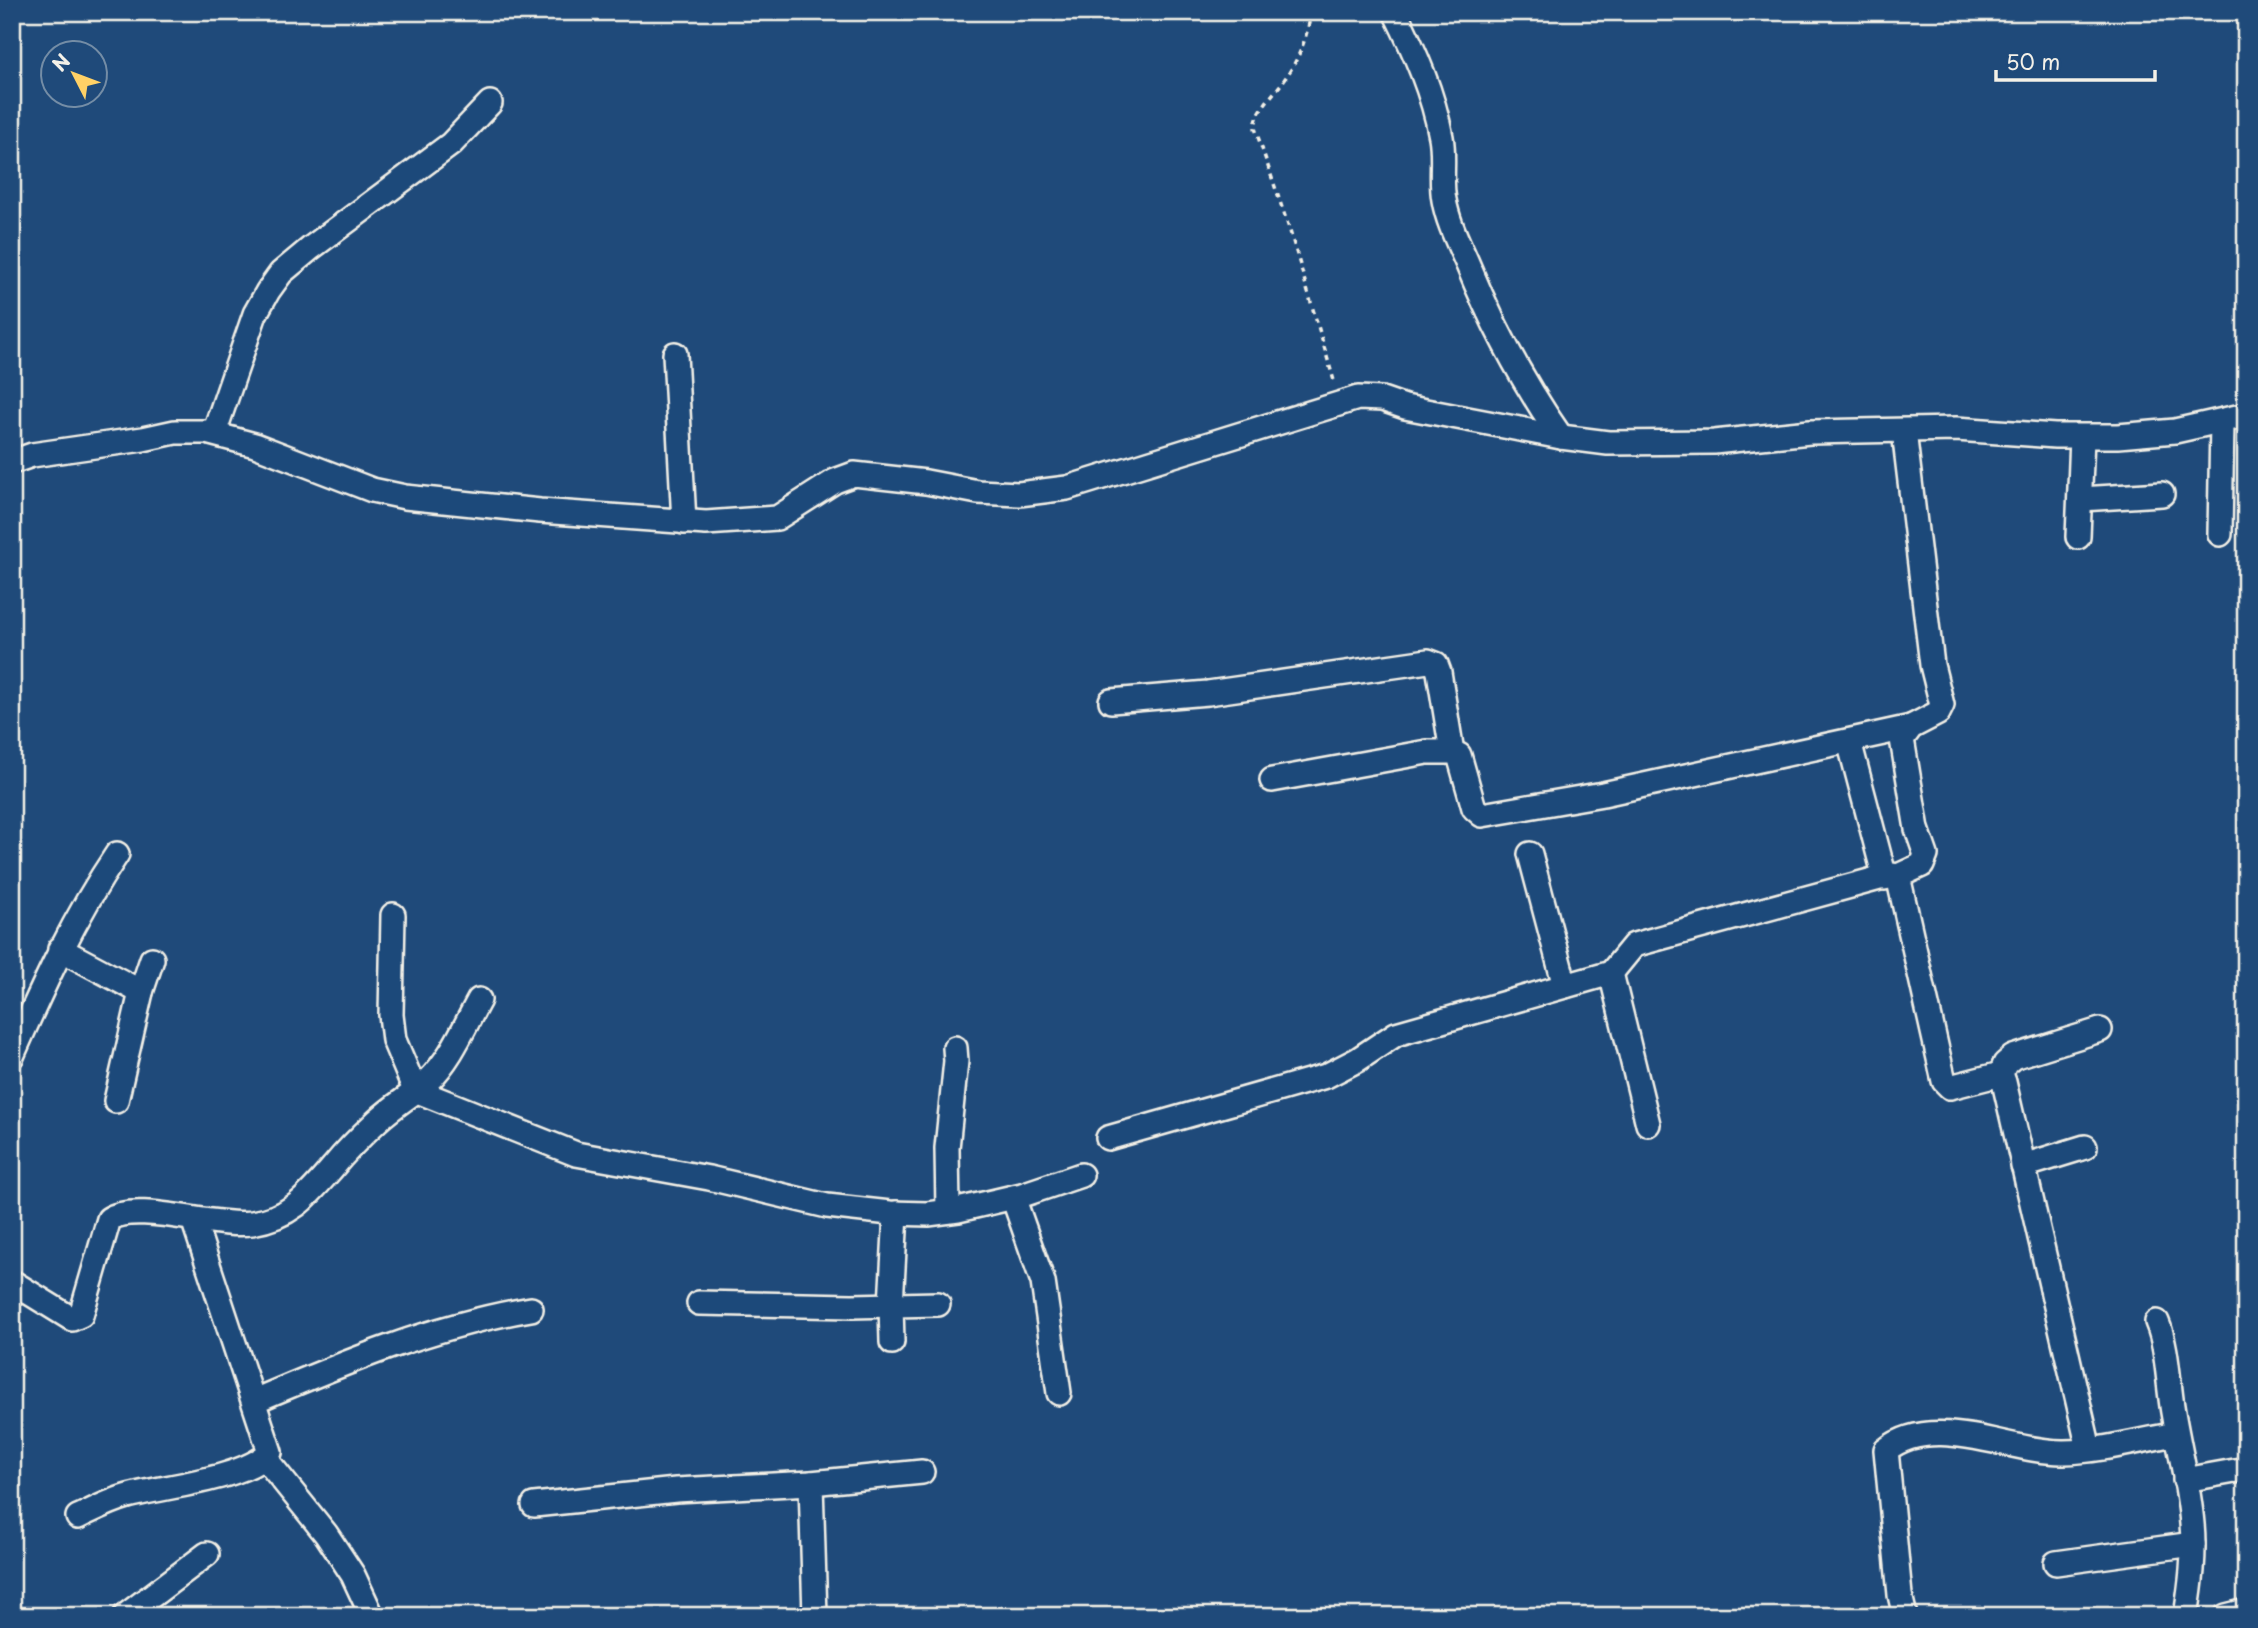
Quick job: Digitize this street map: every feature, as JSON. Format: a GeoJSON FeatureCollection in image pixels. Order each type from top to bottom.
{"type":"FeatureCollection","features":[{"type":"Feature","properties":{"kind":"street"},"geometry":{"type":"LineString","coordinates":[[1395,12],[1422,71],[1442,139],[1443,198],[1451,224],[1497,332],[1520,375],[1561,437]]}},
{"type":"Feature","properties":{"kind":"street"},"geometry":{"type":"LineString","coordinates":[[214,433],[255,314],[281,273],[451,144],[490,103]]}},
{"type":"Feature","properties":{"kind":"street"},"geometry":{"type":"LineString","coordinates":[[675,354],[684,522]]}},
{"type":"Feature","properties":{"kind":"street"},"geometry":{"type":"LineString","coordinates":[[12,461],[32,455],[175,432],[214,433],[255,445],[372,490],[405,497],[540,512],[706,523],[777,518],[835,481],[854,474],[926,482],[978,492],[1019,494],[1067,488],[1358,398],[1382,399],[1405,407],[1561,437],[1608,443],[1714,442],[1810,432],[1955,429],[2082,437],[2175,431],[2246,415]]}},
{"type":"Feature","properties":{"kind":"street"},"geometry":{"type":"LineString","coordinates":[[2220,534],[2222,422]]}},
{"type":"Feature","properties":{"kind":"street"},"geometry":{"type":"LineString","coordinates":[[1272,780],[1427,752],[1452,752],[1459,755],[1474,808],[1482,815],[1603,794],[1849,741],[1911,727],[1938,713],[1942,705],[1932,665],[1903,431]]}},
{"type":"Feature","properties":{"kind":"street"},"geometry":{"type":"LineString","coordinates":[[2078,537],[2082,437]]}},
{"type":"Feature","properties":{"kind":"street"},"geometry":{"type":"LineString","coordinates":[[2081,499],[2162,494]]}},
{"type":"Feature","properties":{"kind":"street"},"geometry":{"type":"LineString","coordinates":[[1111,701],[1208,693],[1428,661],[1436,664],[1439,672],[1452,752]]}},
{"type":"Feature","properties":{"kind":"street"},"geometry":{"type":"LineString","coordinates":[[1108,1138],[1326,1076],[1357,1060],[1396,1034],[1611,973],[1634,945],[1891,877],[1922,865],[1926,855],[1917,829],[1902,739],[1911,727]]}},
{"type":"Feature","properties":{"kind":"street"},"geometry":{"type":"LineString","coordinates":[[1849,741],[1891,877],[1944,1081],[1950,1087],[2001,1074]]}},
{"type":"Feature","properties":{"kind":"street"},"geometry":{"type":"LineString","coordinates":[[12,1056],[60,949],[88,896],[117,854]]}},
{"type":"Feature","properties":{"kind":"street"},"geometry":{"type":"LineString","coordinates":[[1530,854],[1566,986]]}},
{"type":"Feature","properties":{"kind":"street"},"geometry":{"type":"LineString","coordinates":[[393,915],[392,1027],[394,1040],[415,1090],[576,1154],[709,1178],[827,1206],[896,1213],[948,1211],[1013,1198],[1081,1175]]}},
{"type":"Feature","properties":{"kind":"street"},"geometry":{"type":"LineString","coordinates":[[60,949],[141,992]]}},
{"type":"Feature","properties":{"kind":"street"},"geometry":{"type":"LineString","coordinates":[[116,1101],[141,992],[152,959]]}},
{"type":"Feature","properties":{"kind":"street"},"geometry":{"type":"LineString","coordinates":[[1611,973],[1648,1125]]}},
{"type":"Feature","properties":{"kind":"street"},"geometry":{"type":"LineString","coordinates":[[12,1282],[72,1319],[81,1315],[109,1219],[115,1216],[134,1213],[215,1223],[250,1223],[279,1217],[303,1201],[376,1121],[428,1081],[448,1055],[479,1000]]}},
{"type":"Feature","properties":{"kind":"street"},"geometry":{"type":"LineString","coordinates":[[2089,1448],[2001,1074],[2004,1064],[2013,1057],[2100,1030]]}},
{"type":"Feature","properties":{"kind":"street"},"geometry":{"type":"LineString","coordinates":[[948,1211],[947,1148],[957,1061],[955,1048]]}},
{"type":"Feature","properties":{"kind":"street"},"geometry":{"type":"LineString","coordinates":[[2023,1166],[2085,1147]]}},
{"type":"Feature","properties":{"kind":"street"},"geometry":{"type":"LineString","coordinates":[[1013,1198],[1043,1282],[1059,1393]]}},
{"type":"Feature","properties":{"kind":"street"},"geometry":{"type":"LineString","coordinates":[[892,1342],[891,1305],[896,1213]]}},
{"type":"Feature","properties":{"kind":"street"},"geometry":{"type":"LineString","coordinates":[[78,1517],[104,1504],[127,1497],[236,1471],[260,1462],[270,1452],[192,1219]]}},
{"type":"Feature","properties":{"kind":"street"},"geometry":{"type":"LineString","coordinates":[[699,1303],[938,1304]]}},
{"type":"Feature","properties":{"kind":"street"},"geometry":{"type":"LineString","coordinates":[[254,1401],[319,1373],[386,1349],[470,1323],[531,1309]]}},
{"type":"Feature","properties":{"kind":"street"},"geometry":{"type":"LineString","coordinates":[[2157,1322],[2164,1338],[2164,1358],[2192,1523],[2193,1566],[2186,1616]]}},
{"type":"Feature","properties":{"kind":"street"},"geometry":{"type":"LineString","coordinates":[[1905,1616],[1900,1595],[1886,1450],[1895,1443],[1924,1434],[1947,1433],[2063,1452],[2176,1434]]}},
{"type":"Feature","properties":{"kind":"street"},"geometry":{"type":"LineString","coordinates":[[265,1458],[326,1534],[353,1575],[372,1616]]}},
{"type":"Feature","properties":{"kind":"street"},"geometry":{"type":"LineString","coordinates":[[2185,1480],[2246,1469]]}},
{"type":"Feature","properties":{"kind":"street"},"geometry":{"type":"LineString","coordinates":[[534,1505],[676,1490],[810,1483],[922,1472]]}},
{"type":"Feature","properties":{"kind":"street"},"geometry":{"type":"LineString","coordinates":[[810,1483],[815,1616]]}},
{"type":"Feature","properties":{"kind":"street"},"geometry":{"type":"LineString","coordinates":[[2056,1563],[2193,1544]]}},
{"type":"Feature","properties":{"kind":"street"},"geometry":{"type":"LineString","coordinates":[[125,1616],[207,1554]]}},
{"type":"Feature","properties":{"kind":"street"},"geometry":{"type":"LineString","coordinates":[[2226,1616],[2246,1611]]}},
{"type":"Feature","properties":{"kind":"path"},"geometry":{"type":"LineString","coordinates":[[1311,12],[1304,45],[1284,80],[1260,112],[1255,128],[1311,297],[1340,402]]}}]}
